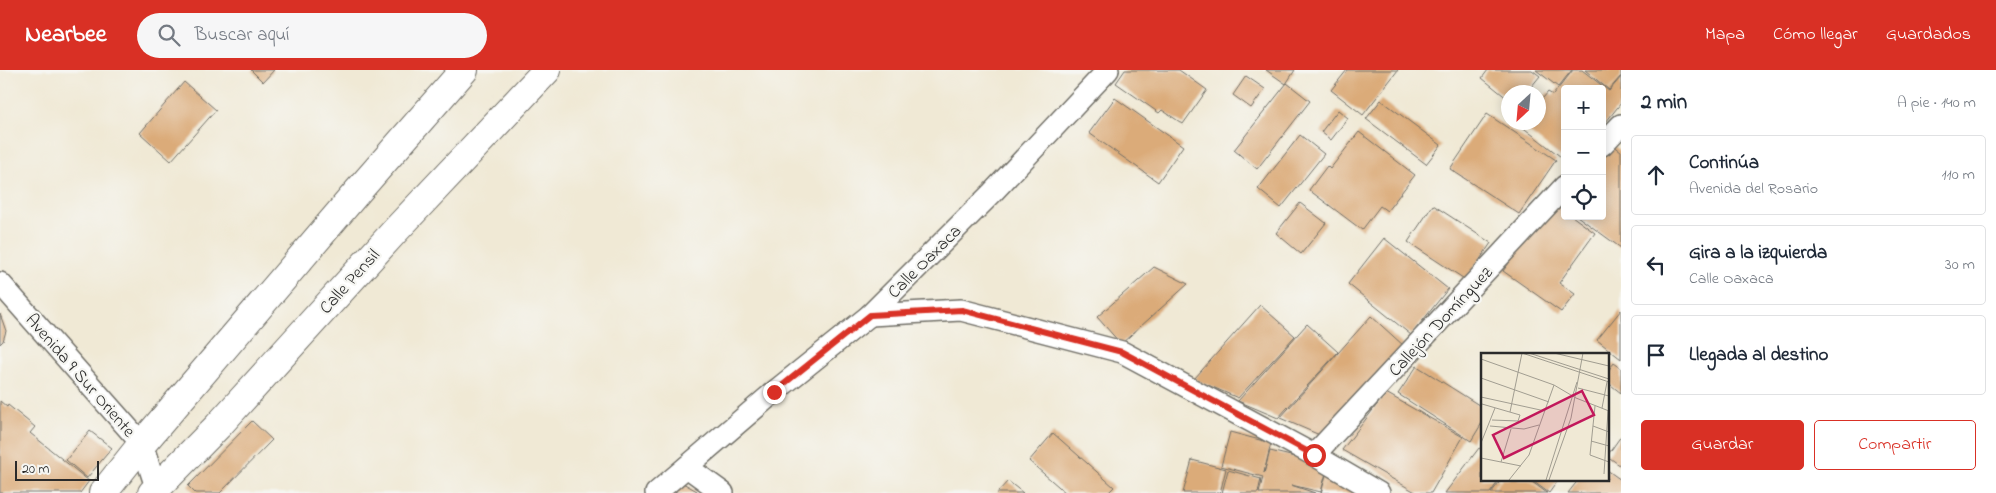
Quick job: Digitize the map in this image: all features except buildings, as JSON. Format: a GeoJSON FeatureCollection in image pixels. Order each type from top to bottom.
{"type":"FeatureCollection","features":[{"type":"Feature","properties":{"kind":"main road"},"geometry":{"type":"LineString","coordinates":[[103,493],[142,444],[464,70]]}},
{"type":"Feature","properties":{"kind":"main road","name":"Calle Pensil"},"geometry":{"type":"LineString","coordinates":[[156,491],[546,70]]}},
{"type":"Feature","properties":{"kind":"street","name":"Calle Oaxaca"},"geometry":{"type":"LineString","coordinates":[[656,493],[774,392],[870,315],[991,194],[1108,70]]}},
{"type":"Feature","properties":{"kind":"street"},"geometry":{"type":"LineString","coordinates":[[1606,141],[1621,125]]}},
{"type":"Feature","properties":{"kind":"street","name":"Callejón Domínguez"},"geometry":{"type":"LineString","coordinates":[[1314,455],[1561,190]]}},
{"type":"Feature","properties":{"kind":"street","name":"Avenida 9 Sur Oriente"},"geometry":{"type":"LineString","coordinates":[[0,284],[142,444]]}},
{"type":"Feature","properties":{"kind":"street"},"geometry":{"type":"LineString","coordinates":[[870,315],[962,310],[1122,352],[1314,455],[1379,493]]}},
{"type":"Feature","properties":{"kind":"street"},"geometry":{"type":"LineString","coordinates":[[142,444],[156,491]]}},
{"type":"Feature","properties":{"kind":"street"},"geometry":{"type":"LineString","coordinates":[[687,467],[723,493]]}},
{"type":"Feature","properties":{"kind":"route"},"geometry":{"type":"LineString","coordinates":[[774,392],[870,315],[962,310],[1122,352],[1314,455]]}}]}
